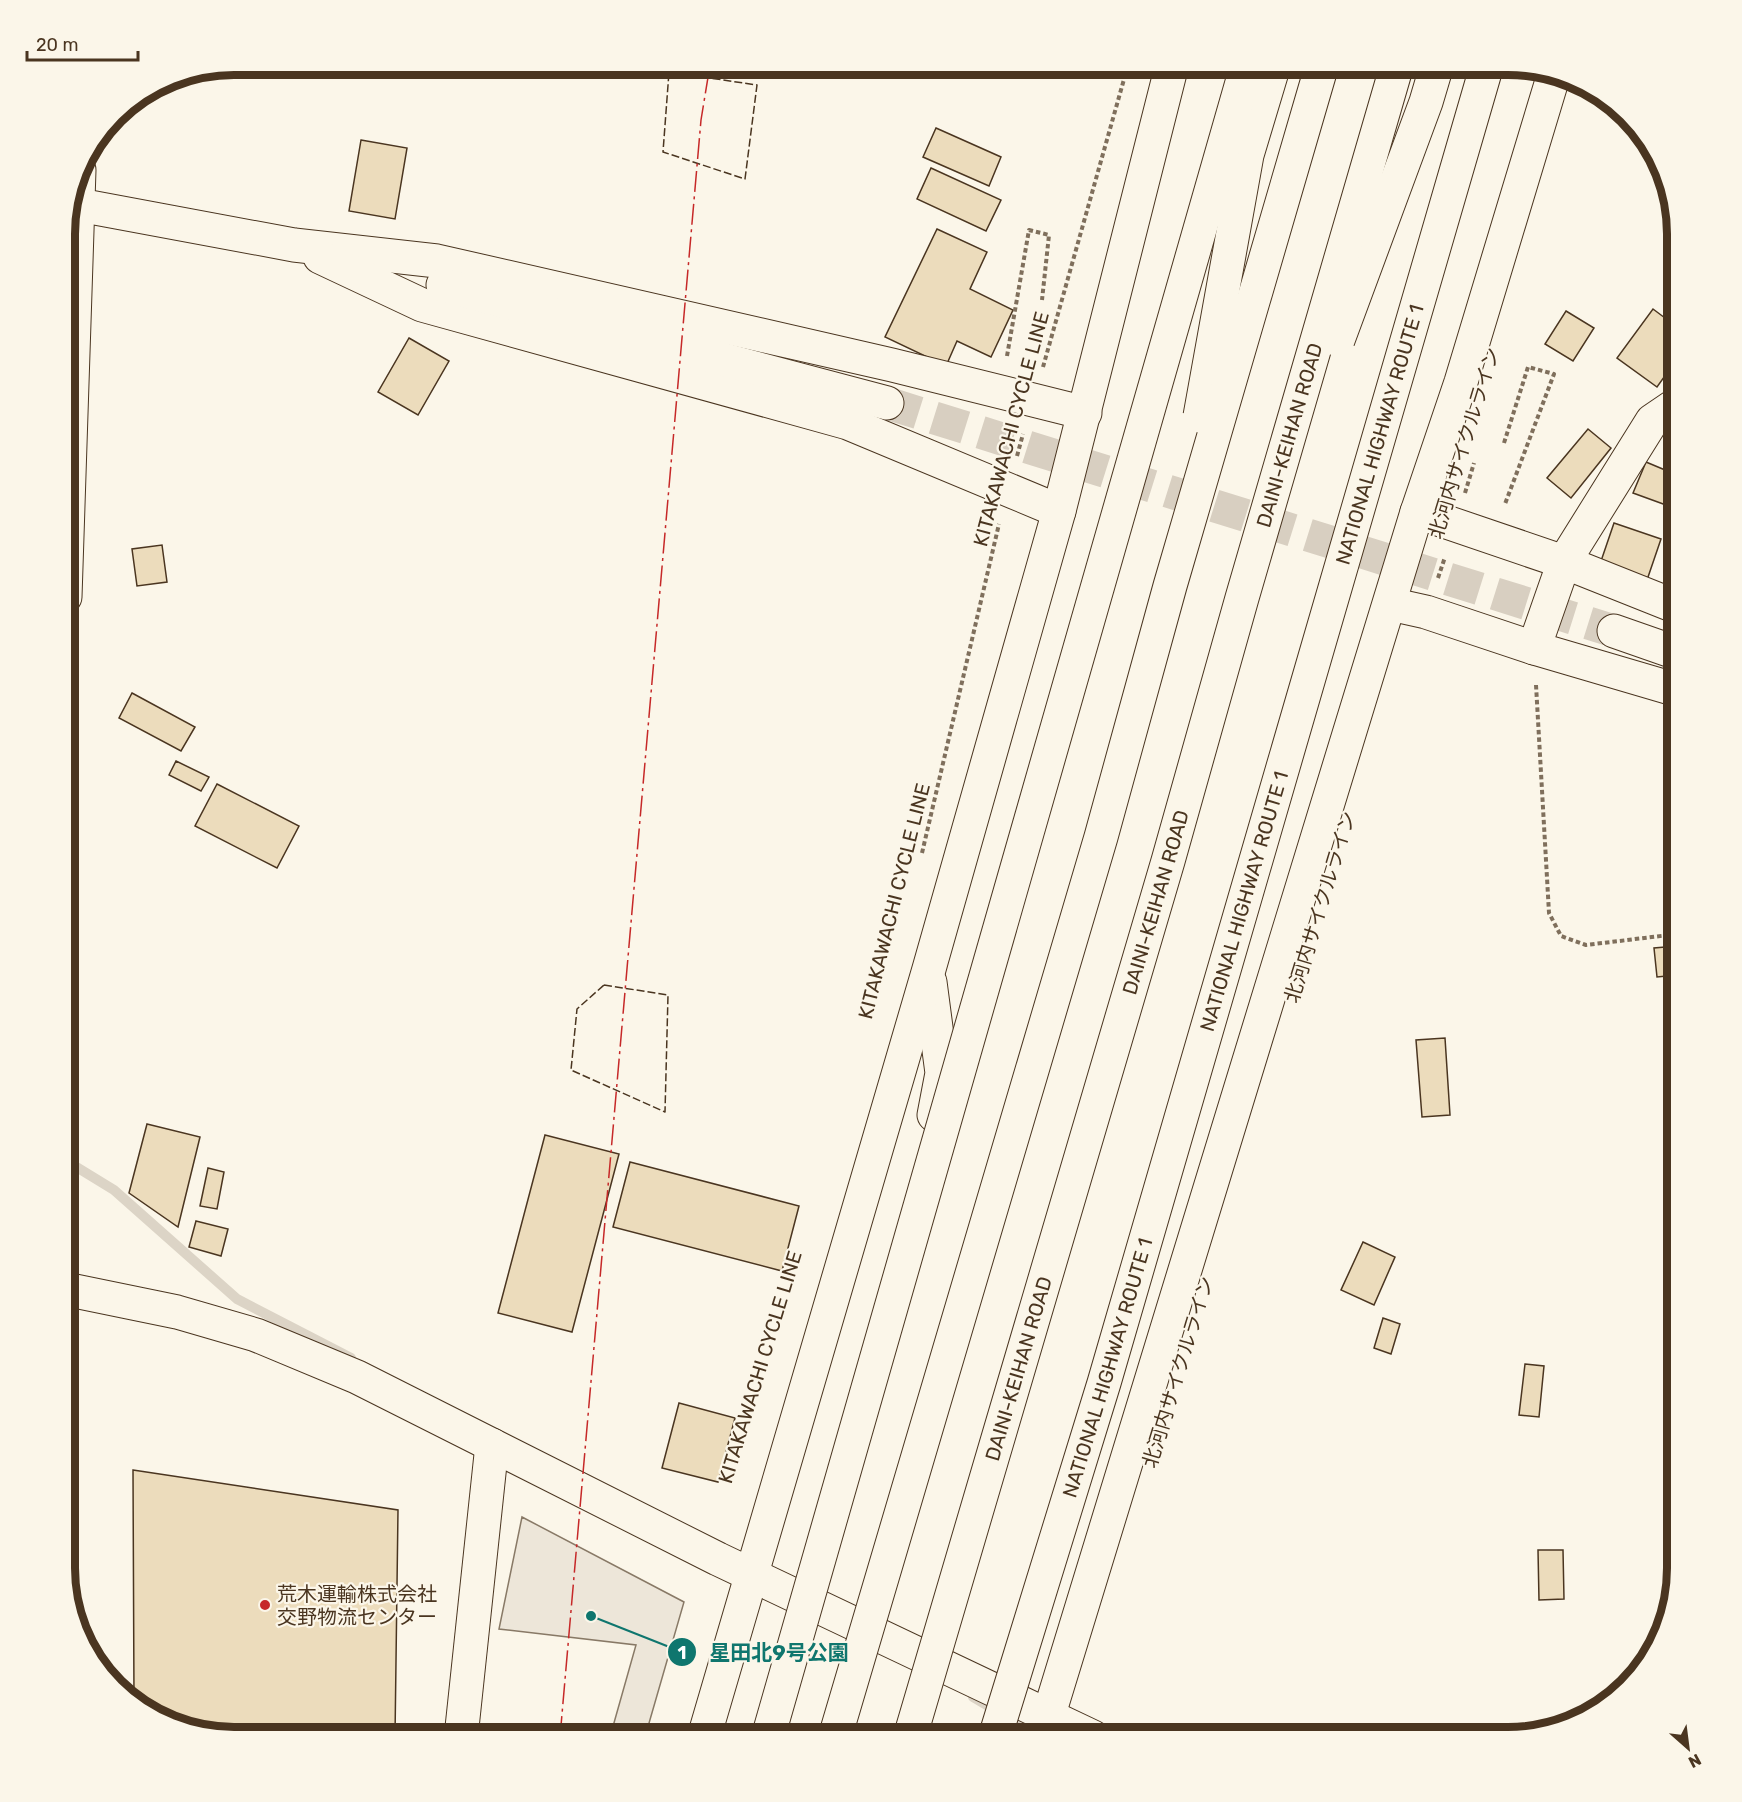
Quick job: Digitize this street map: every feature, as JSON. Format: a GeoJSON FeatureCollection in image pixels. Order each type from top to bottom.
{"type":"FeatureCollection","features":[{"type":"Feature","properties":{"kind":"main road"},"geometry":{"type":"LineString","coordinates":[[707,1727],[929,969],[1059,511],[1170,75]]}},
{"type":"Feature","properties":{"kind":"main road"},"geometry":{"type":"LineString","coordinates":[[771,1727],[1244,75]]}},
{"type":"Feature","properties":{"kind":"main road"},"geometry":{"type":"LineString","coordinates":[[1170,586],[1247,155],[1271,75]]}},
{"type":"Feature","properties":{"kind":"main road"},"geometry":{"type":"LineString","coordinates":[[839,1727],[1101,837],[1170,586],[1319,75]]}},
{"type":"Feature","properties":{"kind":"main road","name":"DAINI-KEIHAN ROAD"},"geometry":{"type":"LineString","coordinates":[[913,1727],[1165,873],[1242,598],[1394,75]]}},
{"type":"Feature","properties":{"kind":"main road"},"geometry":{"type":"LineString","coordinates":[[1242,598],[1434,75]]}},
{"type":"Feature","properties":{"kind":"main road","name":"NATIONAL HIGHWAY ROUTE 1"},"geometry":{"type":"LineString","coordinates":[[998,1727],[1104,1383],[1484,75]]}},
{"type":"Feature","properties":{"kind":"main road"},"geometry":{"type":"LineString","coordinates":[[75,1291],[177,1312],[256,1335],[357,1377],[752,1574],[1045,1726],[1417,512],[1461,382],[1552,81]]}},
{"type":"Feature","properties":{"kind":"main road"},"geometry":{"type":"LineString","coordinates":[[75,316],[79,198]]}},
{"type":"Feature","properties":{"kind":"main road"},"geometry":{"type":"LineString","coordinates":[[79,204],[294,245],[887,403]]}},
{"type":"Feature","properties":{"kind":"main road"},"geometry":{"type":"LineString","coordinates":[[294,245],[437,261],[837,352],[1085,413]]}},
{"type":"Feature","properties":{"kind":"main road"},"geometry":{"type":"LineString","coordinates":[[294,245],[422,305],[848,423],[1059,511]]}},
{"type":"Feature","properties":{"kind":"main road"},"geometry":{"type":"LineString","coordinates":[[1534,648],[1564,562],[1652,421],[1667,411]]}},
{"type":"Feature","properties":{"kind":"main road"},"geometry":{"type":"LineString","coordinates":[[1417,512],[1564,562],[1667,603]]}},
{"type":"Feature","properties":{"kind":"main road"},"geometry":{"type":"LineString","coordinates":[[1390,604],[1426,612],[1534,648],[1667,687]]}},
{"type":"Feature","properties":{"kind":"main road"},"geometry":{"type":"LineString","coordinates":[[1614,632],[1667,651]]}},
{"type":"Feature","properties":{"kind":"main road"},"geometry":{"type":"LineString","coordinates":[[901,1272],[942,1073],[929,969]]}},
{"type":"Feature","properties":{"kind":"main road"},"geometry":{"type":"LineString","coordinates":[[462,1727],[492,1445]]}},
{"type":"Feature","properties":{"kind":"path","name":"KITAKAWACHI CYCLE LINE"},"geometry":{"type":"LineString","coordinates":[[920,860],[1007,488],[1125,75]]}},
{"type":"Feature","properties":{"kind":"path"},"geometry":{"type":"LineString","coordinates":[[1005,365],[1029,231],[1049,235],[1042,300]]}},
{"type":"Feature","properties":{"kind":"path"},"geometry":{"type":"LineString","coordinates":[[1503,510],[1554,374],[1528,367],[1504,443]]}},
{"type":"Feature","properties":{"kind":"path","name":"北河内サイクルライン"},"geometry":{"type":"LineString","coordinates":[[1426,612],[1477,453]]}},
{"type":"Feature","properties":{"kind":"path"},"geometry":{"type":"LineString","coordinates":[[1534,648],[1549,913],[1561,936],[1586,945],[1667,935]]}},
{"type":"Feature","properties":{"kind":"shaded area"},"geometry":{"type":"Polygon","coordinates":[[[522,1517],[684,1602],[648,1727],[613,1727],[636,1645],[499,1629],[522,1517]]]}},
{"type":"Feature","properties":{"kind":"building"},"geometry":{"type":"Polygon","coordinates":[[[936,128],[1001,157],[989,186],[923,157],[936,128]]]}},
{"type":"Feature","properties":{"kind":"building"},"geometry":{"type":"Polygon","coordinates":[[[361,140],[407,148],[395,219],[349,211],[361,140]]]}},
{"type":"Feature","properties":{"kind":"building"},"geometry":{"type":"Polygon","coordinates":[[[931,168],[1001,200],[986,231],[917,199],[931,168]]]}},
{"type":"Feature","properties":{"kind":"building"},"geometry":{"type":"Polygon","coordinates":[[[937,229],[987,252],[970,289],[1013,310],[991,357],[957,341],[946,366],[885,337],[937,229]]]}},
{"type":"Feature","properties":{"kind":"building"},"geometry":{"type":"Polygon","coordinates":[[[1653,309],[1667,320],[1667,373],[1657,387],[1617,358],[1653,309]]]}},
{"type":"Feature","properties":{"kind":"building"},"geometry":{"type":"Polygon","coordinates":[[[1566,311],[1594,328],[1573,361],[1545,344],[1566,311]]]}},
{"type":"Feature","properties":{"kind":"building"},"geometry":{"type":"Polygon","coordinates":[[[409,338],[449,361],[418,415],[378,392],[409,338]]]}},
{"type":"Feature","properties":{"kind":"building"},"geometry":{"type":"Polygon","coordinates":[[[1588,429],[1611,448],[1571,498],[1547,478],[1588,429]]]}},
{"type":"Feature","properties":{"kind":"building"},"geometry":{"type":"Polygon","coordinates":[[[1646,462],[1667,471],[1666,505],[1633,493],[1646,462]]]}},
{"type":"Feature","properties":{"kind":"building"},"geometry":{"type":"Polygon","coordinates":[[[1614,523],[1661,539],[1647,580],[1600,564],[1614,523]]]}},
{"type":"Feature","properties":{"kind":"building"},"geometry":{"type":"Polygon","coordinates":[[[162,545],[167,582],[137,586],[132,549],[162,545]]]}},
{"type":"Feature","properties":{"kind":"building"},"geometry":{"type":"Polygon","coordinates":[[[132,693],[195,727],[181,751],[119,718],[132,693]]]}},
{"type":"Feature","properties":{"kind":"building"},"geometry":{"type":"Polygon","coordinates":[[[176,761],[209,777],[201,791],[169,775],[176,761]]]}},
{"type":"Feature","properties":{"kind":"building"},"geometry":{"type":"Polygon","coordinates":[[[217,784],[299,826],[277,868],[195,826],[217,784]]]}},
{"type":"Feature","properties":{"kind":"building"},"geometry":{"type":"Polygon","coordinates":[[[1667,947],[1667,976],[1657,977],[1654,948],[1667,947]]]}},
{"type":"Feature","properties":{"kind":"building"},"geometry":{"type":"Polygon","coordinates":[[[1445,1038],[1450,1115],[1422,1117],[1416,1040],[1445,1038]]]}},
{"type":"Feature","properties":{"kind":"building"},"geometry":{"type":"Polygon","coordinates":[[[147,1124],[200,1137],[178,1227],[129,1193],[147,1124]]]}},
{"type":"Feature","properties":{"kind":"building"},"geometry":{"type":"Polygon","coordinates":[[[545,1135],[619,1154],[572,1332],[498,1313],[545,1135]]]}},
{"type":"Feature","properties":{"kind":"building"},"geometry":{"type":"Polygon","coordinates":[[[630,1162],[799,1206],[782,1271],[613,1227],[630,1162]]]}},
{"type":"Feature","properties":{"kind":"building"},"geometry":{"type":"Polygon","coordinates":[[[208,1168],[224,1172],[217,1209],[200,1206],[208,1168]]]}},
{"type":"Feature","properties":{"kind":"building"},"geometry":{"type":"Polygon","coordinates":[[[196,1221],[228,1229],[221,1256],[189,1247],[196,1221]]]}},
{"type":"Feature","properties":{"kind":"building"},"geometry":{"type":"Polygon","coordinates":[[[1363,1242],[1395,1257],[1374,1305],[1341,1290],[1363,1242]]]}},
{"type":"Feature","properties":{"kind":"building"},"geometry":{"type":"Polygon","coordinates":[[[1383,1318],[1400,1324],[1391,1354],[1374,1348],[1383,1318]]]}},
{"type":"Feature","properties":{"kind":"building"},"geometry":{"type":"Polygon","coordinates":[[[1525,1364],[1544,1366],[1539,1417],[1519,1415],[1525,1364]]]}},
{"type":"Feature","properties":{"kind":"building"},"geometry":{"type":"Polygon","coordinates":[[[679,1403],[735,1418],[718,1482],[662,1468],[679,1403]]]}},
{"type":"Feature","properties":{"kind":"building","name":"荒木運輸株式会社 交野物流センター"},"geometry":{"type":"Polygon","coordinates":[[[133,1470],[398,1510],[395,1727],[213,1726],[183,1719],[164,1711],[134,1691],[133,1470]]]}},
{"type":"Feature","properties":{"kind":"building"},"geometry":{"type":"Polygon","coordinates":[[[1538,1550],[1563,1550],[1564,1599],[1539,1600],[1538,1550]]]}},
{"type":"Feature","properties":{"kind":"waterway"},"geometry":{"type":"LineString","coordinates":[[75,1166],[114,1190],[237,1299],[351,1358]]}},
{"type":"Feature","properties":{"kind":"waterway"},"geometry":{"type":"LineString","coordinates":[[973,1697],[1024,1727]]}},
{"type":"Feature","properties":{"kind":"tunnel"},"geometry":{"type":"LineString","coordinates":[[887,403],[1614,631]]}},
{"type":"Feature","properties":{"kind":"fence"},"geometry":{"type":"LineString","coordinates":[[669,75],[663,152],[745,179],[757,85],[689,75]]}},
{"type":"Feature","properties":{"kind":"fence"},"geometry":{"type":"LineString","coordinates":[[604,985],[668,995],[665,1112],[571,1070],[577,1009],[604,985]]}},
{"type":"Feature","properties":{"kind":"power"},"geometry":{"type":"LineString","coordinates":[[561,1727],[701,120],[708,75]]}},
{"type":"Feature","properties":{"kind":"place","name":"荒木運輸株式会社 交野物流センター"},"geometry":{"type":"Point","coordinates":[265,1605]}},
{"type":"Feature","properties":{"kind":"place","name":"星田北9号公園"},"geometry":{"type":"Point","coordinates":[591,1616]}}]}
